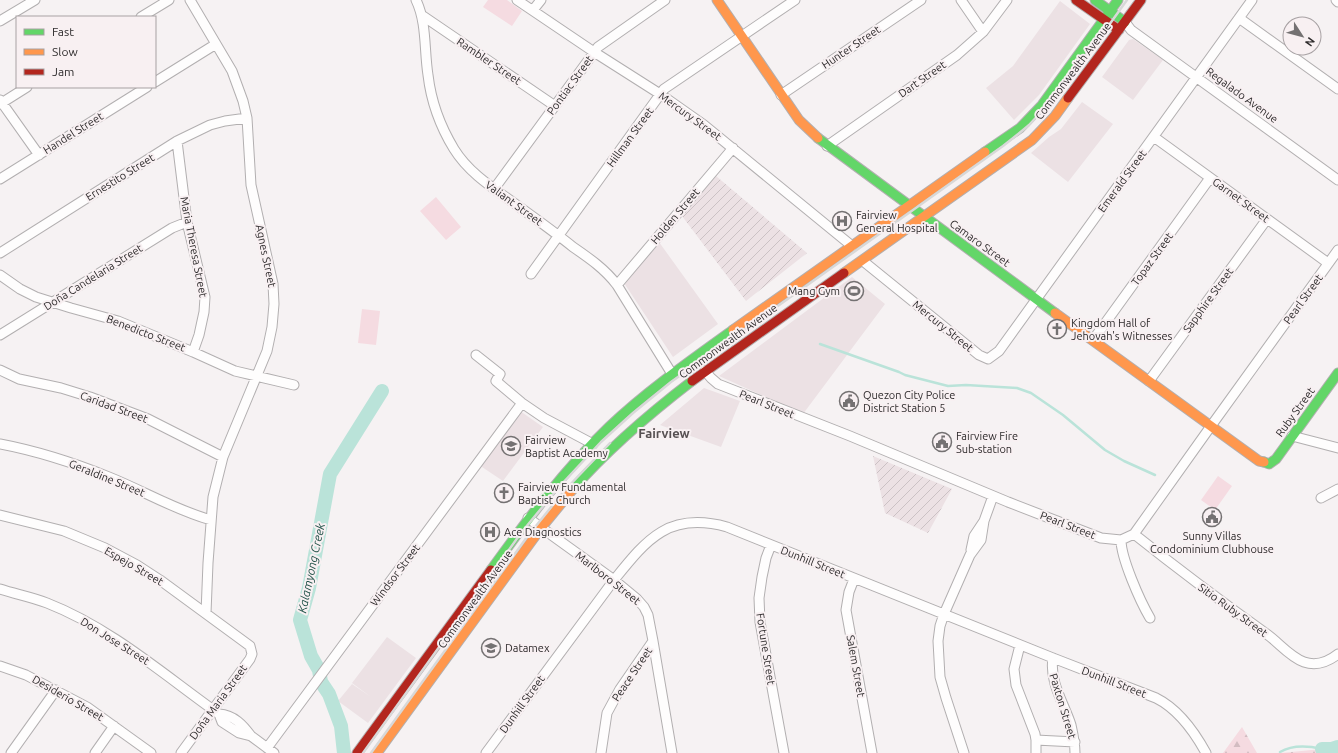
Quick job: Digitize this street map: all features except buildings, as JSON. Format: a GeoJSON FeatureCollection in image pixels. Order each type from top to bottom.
{"type":"FeatureCollection","features":[{"type":"Feature","properties":{"kind":"main road","name":"Camaro Street"},"geometry":{"type":"LineString","coordinates":[[717,0],[781,95],[799,120],[813,135],[1259,461],[1269,464]]}},
{"type":"Feature","properties":{"kind":"main road"},"geometry":{"type":"LineString","coordinates":[[1076,0],[1119,30]]}},
{"type":"Feature","properties":{"kind":"main road","name":"Regalado Avenue"},"geometry":{"type":"LineString","coordinates":[[1095,0],[1125,22]]}},
{"type":"Feature","properties":{"kind":"main road","name":"Commonwealth Avenue"},"geometry":{"type":"LineString","coordinates":[[357,753],[528,518],[557,482],[610,427],[672,374],[1008,137],[1040,107],[1118,0]]}},
{"type":"Feature","properties":{"kind":"main road","name":"Commonwealth Avenue"},"geometry":{"type":"LineString","coordinates":[[377,753],[541,528],[607,452],[660,406],[705,371],[1020,149],[1043,130],[1053,119],[1141,0]]}},
{"type":"Feature","properties":{"kind":"main road"},"geometry":{"type":"LineString","coordinates":[[1040,107],[1040,113],[1043,118],[1046,120],[1053,119]]}},
{"type":"Feature","properties":{"kind":"main road"},"geometry":{"type":"LineString","coordinates":[[1031,116],[1038,117],[1042,120],[1044,124],[1043,130]]}},
{"type":"Feature","properties":{"kind":"main road","name":"Ruby Street"},"geometry":{"type":"LineString","coordinates":[[1269,464],[1276,459],[1338,373]]}},
{"type":"Feature","properties":{"kind":"street"},"geometry":{"type":"LineString","coordinates":[[0,21],[35,0]]}},
{"type":"Feature","properties":{"kind":"street"},"geometry":{"type":"LineString","coordinates":[[144,16],[169,0]]}},
{"type":"Feature","properties":{"kind":"street","name":"Agnes Street"},"geometry":{"type":"LineString","coordinates":[[190,0],[232,70],[244,100],[247,118],[250,185],[273,284],[274,304],[272,327],[267,351],[223,458],[213,497],[206,613]]}},
{"type":"Feature","properties":{"kind":"street","name":"Valiant Street"},"geometry":{"type":"LineString","coordinates":[[416,0],[423,16],[429,81],[440,121],[455,150],[475,174],[596,263],[617,285],[672,374]]}},
{"type":"Feature","properties":{"kind":"street","name":"Mercury Street"},"geometry":{"type":"LineString","coordinates":[[517,0],[660,94],[704,125],[852,246]]}},
{"type":"Feature","properties":{"kind":"street"},"geometry":{"type":"LineString","coordinates":[[533,10],[541,0]]}},
{"type":"Feature","properties":{"kind":"street","name":"Pontiac Street"},"geometry":{"type":"LineString","coordinates":[[494,189],[594,52],[603,42],[665,0]]}},
{"type":"Feature","properties":{"kind":"street","name":"Hillman Street"},"geometry":{"type":"LineString","coordinates":[[531,274],[660,94],[673,82],[795,0]]}},
{"type":"Feature","properties":{"kind":"street","name":"Hunter Street"},"geometry":{"type":"LineString","coordinates":[[781,95],[921,0]]}},
{"type":"Feature","properties":{"kind":"street"},"geometry":{"type":"LineString","coordinates":[[961,0],[983,32]]}},
{"type":"Feature","properties":{"kind":"street","name":"Dart Street"},"geometry":{"type":"LineString","coordinates":[[827,146],[957,55],[983,32],[1006,0]]}},
{"type":"Feature","properties":{"kind":"street","name":"Emerald Street"},"geometry":{"type":"LineString","coordinates":[[988,359],[998,351],[1037,299],[1252,0]]}},
{"type":"Feature","properties":{"kind":"street","name":"Rambler Street"},"geometry":{"type":"LineString","coordinates":[[423,16],[555,106]]}},
{"type":"Feature","properties":{"kind":"street"},"geometry":{"type":"LineString","coordinates":[[1239,18],[1338,89]]}},
{"type":"Feature","properties":{"kind":"street","name":"Regalado Avenue"},"geometry":{"type":"LineString","coordinates":[[1125,22],[1132,30],[1338,180]]}},
{"type":"Feature","properties":{"kind":"street"},"geometry":{"type":"LineString","coordinates":[[1119,30],[1132,30]]}},
{"type":"Feature","properties":{"kind":"street"},"geometry":{"type":"LineString","coordinates":[[156,81],[216,44]]}},
{"type":"Feature","properties":{"kind":"street"},"geometry":{"type":"LineString","coordinates":[[25,88],[0,102],[39,155]]}},
{"type":"Feature","properties":{"kind":"street","name":"Handel Street"},"geometry":{"type":"LineString","coordinates":[[0,179],[145,88]]}},
{"type":"Feature","properties":{"kind":"street","name":"Ernestito Street"},"geometry":{"type":"LineString","coordinates":[[0,253],[177,141],[210,125],[247,118]]}},
{"type":"Feature","properties":{"kind":"street","name":"Garnet Street"},"geometry":{"type":"LineString","coordinates":[[1154,137],[1328,264]]}},
{"type":"Feature","properties":{"kind":"street","name":"Maria Theresa Street"},"geometry":{"type":"LineString","coordinates":[[177,141],[187,222],[205,296],[204,312],[199,335],[193,352]]}},
{"type":"Feature","properties":{"kind":"street","name":"Holden Street"},"geometry":{"type":"LineString","coordinates":[[617,285],[733,148]]}},
{"type":"Feature","properties":{"kind":"street","name":"Topaz Street"},"geometry":{"type":"LineString","coordinates":[[1093,340],[1210,178]]}},
{"type":"Feature","properties":{"kind":"street","name":"Sapphire Street"},"geometry":{"type":"LineString","coordinates":[[1149,381],[1267,219]]}},
{"type":"Feature","properties":{"kind":"street","name":"Doña Candelaria Street"},"geometry":{"type":"LineString","coordinates":[[0,336],[172,228],[187,222]]}},
{"type":"Feature","properties":{"kind":"street","name":"Pearl Street"},"geometry":{"type":"LineString","coordinates":[[705,371],[718,384],[850,436],[993,496],[1101,538],[1121,540],[1134,534],[1338,250]]}},
{"type":"Feature","properties":{"kind":"street","name":"Mercury Street"},"geometry":{"type":"LineString","coordinates":[[862,261],[979,356],[988,359]]}},
{"type":"Feature","properties":{"kind":"street","name":"Benedicto Street"},"geometry":{"type":"LineString","coordinates":[[0,274],[7,281],[36,297],[118,321],[235,371],[294,385]]}},
{"type":"Feature","properties":{"kind":"street"},"geometry":{"type":"LineString","coordinates":[[476,355],[500,374],[496,381],[522,403],[544,418],[593,444]]}},
{"type":"Feature","properties":{"kind":"street","name":"Caridad Street"},"geometry":{"type":"LineString","coordinates":[[0,370],[18,378],[61,388],[90,397],[148,419],[223,458]]}},
{"type":"Feature","properties":{"kind":"street","name":"Windsor Street"},"geometry":{"type":"LineString","coordinates":[[271,750],[522,403]]}},
{"type":"Feature","properties":{"kind":"street"},"geometry":{"type":"LineString","coordinates":[[1292,436],[1338,448]]}},
{"type":"Feature","properties":{"kind":"street","name":"Geraldine Street"},"geometry":{"type":"LineString","coordinates":[[0,444],[24,448],[78,465],[114,479],[180,510],[211,520]]}},
{"type":"Feature","properties":{"kind":"street"},"geometry":{"type":"LineString","coordinates":[[1321,498],[1338,489]]}},
{"type":"Feature","properties":{"kind":"street"},"geometry":{"type":"LineString","coordinates":[[964,753],[940,677],[938,641],[940,626],[944,614],[970,555],[974,536],[984,521],[993,496]]}},
{"type":"Feature","properties":{"kind":"street","name":"Espejo Street"},"geometry":{"type":"LineString","coordinates":[[0,515],[64,531],[105,548],[137,565],[247,643],[252,650]]}},
{"type":"Feature","properties":{"kind":"street","name":"Marlboro Street"},"geometry":{"type":"LineString","coordinates":[[528,518],[614,580],[637,599],[644,607],[648,615],[654,641],[672,753]]}},
{"type":"Feature","properties":{"kind":"street","name":"Dunhill Street"},"geometry":{"type":"LineString","coordinates":[[486,753],[614,580],[643,545],[668,527],[694,522],[711,523],[727,527],[1162,701],[1185,722],[1206,753]]}},
{"type":"Feature","properties":{"kind":"street","name":"Sitio Ruby Street"},"geometry":{"type":"LineString","coordinates":[[1134,534],[1193,581],[1276,641],[1297,659],[1312,664],[1324,662],[1338,654]]}},
{"type":"Feature","properties":{"kind":"street"},"geometry":{"type":"LineString","coordinates":[[1121,540],[1122,550],[1139,597],[1150,618]]}},
{"type":"Feature","properties":{"kind":"street","name":"Fortune Street"},"geometry":{"type":"LineString","coordinates":[[771,545],[766,558],[759,598],[760,622],[784,753]]}},
{"type":"Feature","properties":{"kind":"street","name":"Salem Street"},"geometry":{"type":"LineString","coordinates":[[854,578],[849,592],[846,610],[872,753]]}},
{"type":"Feature","properties":{"kind":"street","name":"Don Jose Street"},"geometry":{"type":"LineString","coordinates":[[0,589],[46,603],[95,627],[132,650],[216,711],[222,722],[239,733],[251,736],[271,750]]}},
{"type":"Feature","properties":{"kind":"street","name":"Peace Street"},"geometry":{"type":"LineString","coordinates":[[602,753],[607,713],[620,689],[654,641]]}},
{"type":"Feature","properties":{"kind":"street"},"geometry":{"type":"LineString","coordinates":[[1020,645],[1014,669],[1016,685],[1035,734],[1036,753]]}},
{"type":"Feature","properties":{"kind":"street","name":"Doña Maria Street"},"geometry":{"type":"LineString","coordinates":[[181,753],[216,711],[250,659],[252,650]]}},
{"type":"Feature","properties":{"kind":"street","name":"Paxton Street"},"geometry":{"type":"LineString","coordinates":[[1053,658],[1052,665],[1054,677],[1070,724],[1075,753]]}},
{"type":"Feature","properties":{"kind":"street","name":"Desiderio Street"},"geometry":{"type":"LineString","coordinates":[[0,666],[26,675],[87,707],[151,753]]}},
{"type":"Feature","properties":{"kind":"street"},"geometry":{"type":"LineString","coordinates":[[11,753],[56,690]]}},
{"type":"Feature","properties":{"kind":"street"},"geometry":{"type":"LineString","coordinates":[[95,753],[114,726]]}},
{"type":"Feature","properties":{"kind":"street"},"geometry":{"type":"LineString","coordinates":[[1036,740],[1074,742]]}},
{"type":"Feature","properties":{"kind":"shaded area"},"geometry":{"type":"Polygon","coordinates":[[[1060,1],[1090,24],[1039,95],[1014,120],[986,88],[1013,66],[1060,1]]]}},
{"type":"Feature","properties":{"kind":"shaded area"},"geometry":{"type":"Polygon","coordinates":[[[1133,39],[1163,60],[1133,100],[1102,77],[1129,40],[1133,39]]]}},
{"type":"Feature","properties":{"kind":"shaded area"},"geometry":{"type":"Polygon","coordinates":[[[1082,102],[1113,124],[1068,182],[1031,153],[1049,137],[1061,129],[1082,102]]]}},
{"type":"Feature","properties":{"kind":"shaded area"},"geometry":{"type":"Polygon","coordinates":[[[716,176],[807,253],[746,301],[682,216],[716,176]]]}},
{"type":"Feature","properties":{"kind":"shaded area"},"geometry":{"type":"Polygon","coordinates":[[[659,242],[718,324],[673,357],[624,283],[659,242]]]}},
{"type":"Feature","properties":{"kind":"shaded area"},"geometry":{"type":"Polygon","coordinates":[[[852,277],[885,304],[803,414],[719,376],[852,277]]]}},
{"type":"Feature","properties":{"kind":"shaded area"},"geometry":{"type":"Polygon","coordinates":[[[704,388],[740,401],[721,447],[660,425],[704,388]]]}},
{"type":"Feature","properties":{"kind":"shaded area","name":"Fairview Baptist Academy"},"geometry":{"type":"Polygon","coordinates":[[[520,411],[543,427],[503,481],[479,465],[520,411]]]}},
{"type":"Feature","properties":{"kind":"shaded area"},"geometry":{"type":"Polygon","coordinates":[[[873,456],[952,489],[928,533],[885,513],[873,456]]]}},
{"type":"Feature","properties":{"kind":"shaded area"},"geometry":{"type":"Polygon","coordinates":[[[387,637],[416,658],[368,723],[338,701],[352,684],[371,697],[352,683],[387,637]]]}},
{"type":"Feature","properties":{"kind":"green space"},"geometry":{"type":"Polygon","coordinates":[[[488,0],[507,0],[522,11],[512,26],[483,7],[488,0]]]}},
{"type":"Feature","properties":{"kind":"green space"},"geometry":{"type":"Polygon","coordinates":[[[436,197],[461,227],[446,240],[420,211],[436,197]]]}},
{"type":"Feature","properties":{"kind":"green space"},"geometry":{"type":"Polygon","coordinates":[[[362,309],[380,311],[376,345],[358,343],[362,309]]]}},
{"type":"Feature","properties":{"kind":"green space"},"geometry":{"type":"Polygon","coordinates":[[[1218,476],[1232,486],[1215,510],[1201,500],[1218,476]]]}},
{"type":"Feature","properties":{"kind":"green space"},"geometry":{"type":"Polygon","coordinates":[[[1242,727],[1257,753],[1223,753],[1242,727]]]}},
{"type":"Feature","properties":{"kind":"green space"},"geometry":{"type":"Polygon","coordinates":[[[1338,747],[1338,753],[1281,753],[1332,749],[1338,747]]]}},
{"type":"Feature","properties":{"kind":"waterway"},"geometry":{"type":"LineString","coordinates":[[820,344],[905,375],[948,386],[966,385],[1017,388],[1031,393],[1063,415],[1105,450],[1124,461],[1155,475]]}},
{"type":"Feature","properties":{"kind":"waterway","name":"Kalamyong Creek"},"geometry":{"type":"LineString","coordinates":[[344,753],[341,726],[329,694],[321,682],[319,670],[311,656],[300,620],[309,588],[330,474],[382,391]]}},
{"type":"Feature","properties":{"kind":"waterway"},"geometry":{"type":"LineString","coordinates":[[1280,752],[1295,747],[1312,747],[1322,749],[1325,753]]}},
{"type":"Feature","properties":{"kind":"waterway"},"geometry":{"type":"LineString","coordinates":[[1322,749],[1332,749],[1338,747]]}},
{"type":"Feature","properties":{"kind":"railway"},"geometry":{"type":"LineString","coordinates":[[363,753],[521,533],[559,487],[601,442],[671,382],[1003,146],[1026,128],[1068,80],[1127,0]]}},
{"type":"Feature","properties":{"kind":"railway"},"geometry":{"type":"LineString","coordinates":[[371,753],[527,537],[565,490],[610,443]]}},
{"type":"Feature","properties":{"kind":"traffic: fast"},"geometry":{"type":"LineString","coordinates":[[1095,0],[1125,22]]}},
{"type":"Feature","properties":{"kind":"traffic: fast"},"geometry":{"type":"LineString","coordinates":[[985,152],[1020,128],[1042,105],[1118,0]]}},
{"type":"Feature","properties":{"kind":"traffic: fast"},"geometry":{"type":"LineString","coordinates":[[818,138],[1055,313]]}},
{"type":"Feature","properties":{"kind":"traffic: fast"},"geometry":{"type":"LineString","coordinates":[[491,570],[532,514],[592,443],[623,414],[654,389],[733,330]]}},
{"type":"Feature","properties":{"kind":"traffic: fast"},"geometry":{"type":"LineString","coordinates":[[1264,462],[1269,464],[1276,459],[1338,373]]}},
{"type":"Feature","properties":{"kind":"traffic: fast"},"geometry":{"type":"LineString","coordinates":[[573,489],[601,459],[630,432],[692,381]]}},
{"type":"Feature","properties":{"kind":"traffic: slow"},"geometry":{"type":"LineString","coordinates":[[717,0],[799,120],[818,138]]}},
{"type":"Feature","properties":{"kind":"traffic: slow"},"geometry":{"type":"LineString","coordinates":[[844,273],[1032,140],[1055,116],[1068,98]]}},
{"type":"Feature","properties":{"kind":"traffic: slow"},"geometry":{"type":"LineString","coordinates":[[733,330],[985,152]]}},
{"type":"Feature","properties":{"kind":"traffic: slow"},"geometry":{"type":"LineString","coordinates":[[1055,313],[1259,461],[1264,462]]}},
{"type":"Feature","properties":{"kind":"traffic: slow"},"geometry":{"type":"LineString","coordinates":[[377,753],[541,528],[573,489]]}},
{"type":"Feature","properties":{"kind":"traffic: jam"},"geometry":{"type":"LineString","coordinates":[[1076,0],[1119,30]]}},
{"type":"Feature","properties":{"kind":"traffic: jam"},"geometry":{"type":"LineString","coordinates":[[1068,98],[1141,0]]}},
{"type":"Feature","properties":{"kind":"traffic: jam"},"geometry":{"type":"LineString","coordinates":[[692,381],[844,273]]}},
{"type":"Feature","properties":{"kind":"traffic: jam"},"geometry":{"type":"LineString","coordinates":[[357,753],[491,570]]}},
{"type":"Feature","properties":{"kind":"place","name":"Fairview General Hospital"},"geometry":{"type":"Point","coordinates":[842,221]}},
{"type":"Feature","properties":{"kind":"place","name":"Mang Gym"},"geometry":{"type":"Point","coordinates":[854,291]}},
{"type":"Feature","properties":{"kind":"place","name":"Kingdom Hall of Jehovah's Witnesses"},"geometry":{"type":"Point","coordinates":[1057,329]}},
{"type":"Feature","properties":{"kind":"place","name":"Quezon City Police District Station 5"},"geometry":{"type":"Point","coordinates":[849,401]}},
{"type":"Feature","properties":{"kind":"place","name":"Fairview Fire Sub-station"},"geometry":{"type":"Point","coordinates":[942,442]}},
{"type":"Feature","properties":{"kind":"place","name":"Fairview Baptist Academy"},"geometry":{"type":"Point","coordinates":[511,446]}},
{"type":"Feature","properties":{"kind":"place","name":"Fairview Fundamental Baptist Church"},"geometry":{"type":"Point","coordinates":[504,493]}},
{"type":"Feature","properties":{"kind":"place","name":"Sunny Villas Condominium Clubhouse"},"geometry":{"type":"Point","coordinates":[1212,517]}},
{"type":"Feature","properties":{"kind":"place","name":"Ace Diagnostics"},"geometry":{"type":"Point","coordinates":[490,532]}},
{"type":"Feature","properties":{"kind":"place","name":"Datamex"},"geometry":{"type":"Point","coordinates":[491,648]}},
{"type":"Feature","properties":{"kind":"district","name":"Fairview"},"geometry":{"type":"Point","coordinates":[664,433]}}]}
